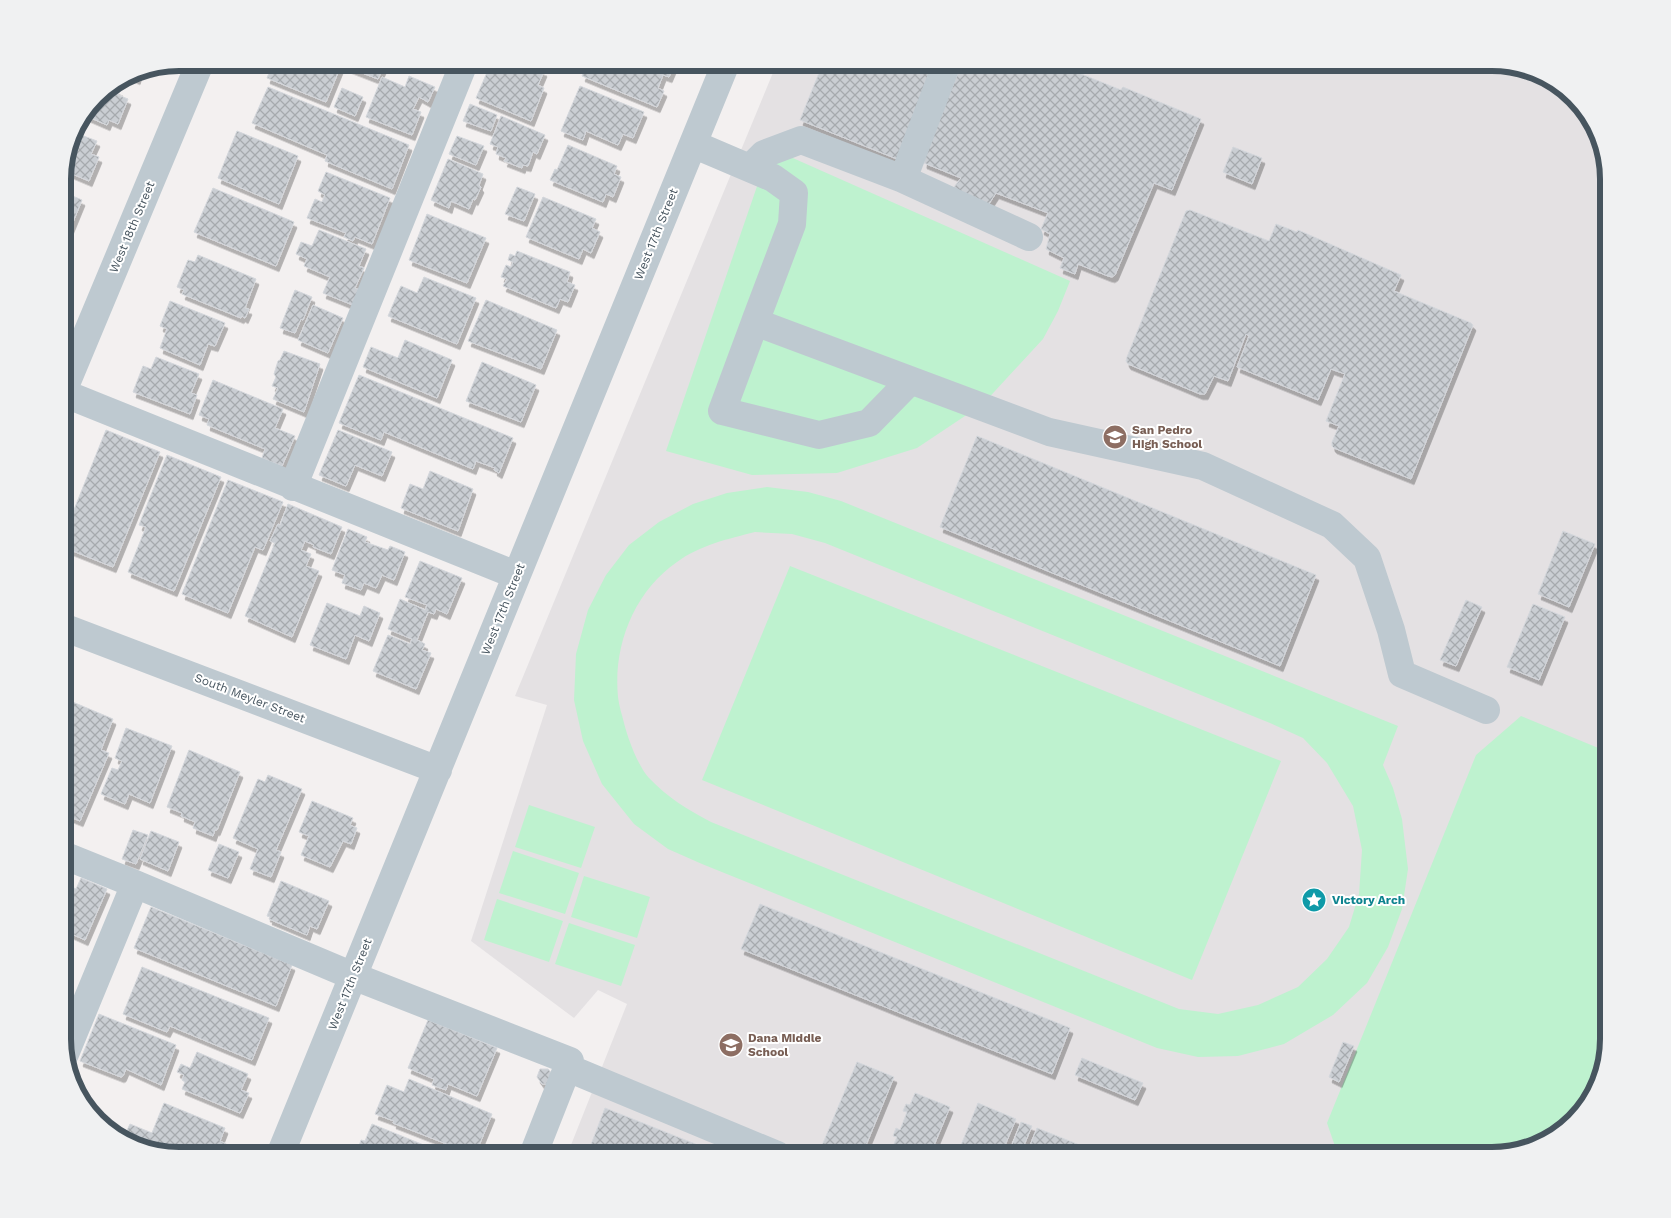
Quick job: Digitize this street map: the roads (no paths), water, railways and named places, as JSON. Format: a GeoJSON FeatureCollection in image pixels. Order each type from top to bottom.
{"type":"FeatureCollection","features":[{"type":"Feature","properties":{"kind":"street","name":"West 18th Street"},"geometry":{"type":"LineString","coordinates":[[71,373],[196,71]]}},
{"type":"Feature","properties":{"kind":"street"},"geometry":{"type":"LineString","coordinates":[[292,486],[460,71]]}},
{"type":"Feature","properties":{"kind":"street","name":"West 17th Street"},"geometry":{"type":"LineString","coordinates":[[284,1147],[722,71]]}},
{"type":"Feature","properties":{"kind":"street"},"geometry":{"type":"LineString","coordinates":[[903,179],[945,71]]}},
{"type":"Feature","properties":{"kind":"street"},"geometry":{"type":"LineString","coordinates":[[750,168],[764,154],[800,140],[903,179],[1029,237]]}},
{"type":"Feature","properties":{"kind":"street"},"geometry":{"type":"LineString","coordinates":[[693,144],[773,178],[794,193],[792,224],[722,411],[819,435],[870,423],[910,380]]}},
{"type":"Feature","properties":{"kind":"street"},"geometry":{"type":"LineString","coordinates":[[754,322],[1049,432],[1204,466],[1332,525],[1367,558],[1391,630],[1402,674],[1486,710]]}},
{"type":"Feature","properties":{"kind":"street"},"geometry":{"type":"LineString","coordinates":[[71,395],[516,576]]}},
{"type":"Feature","properties":{"kind":"street","name":"South Meyler Street"},"geometry":{"type":"LineString","coordinates":[[71,630],[438,770]]}},
{"type":"Feature","properties":{"kind":"street"},"geometry":{"type":"LineString","coordinates":[[71,858],[353,976],[570,1061],[537,1147]]}},
{"type":"Feature","properties":{"kind":"street"},"geometry":{"type":"LineString","coordinates":[[71,1039],[135,884]]}},
{"type":"Feature","properties":{"kind":"street"},"geometry":{"type":"LineString","coordinates":[[568,1068],[757,1147]]}},
{"type":"Feature","properties":{"kind":"place","name":"San Pedro High School"},"geometry":{"type":"Point","coordinates":[1115,437]}},
{"type":"Feature","properties":{"kind":"place","name":"Victory Arch"},"geometry":{"type":"Point","coordinates":[1314,900]}},
{"type":"Feature","properties":{"kind":"place","name":"Dana Middle School"},"geometry":{"type":"Point","coordinates":[731,1045]}}]}
